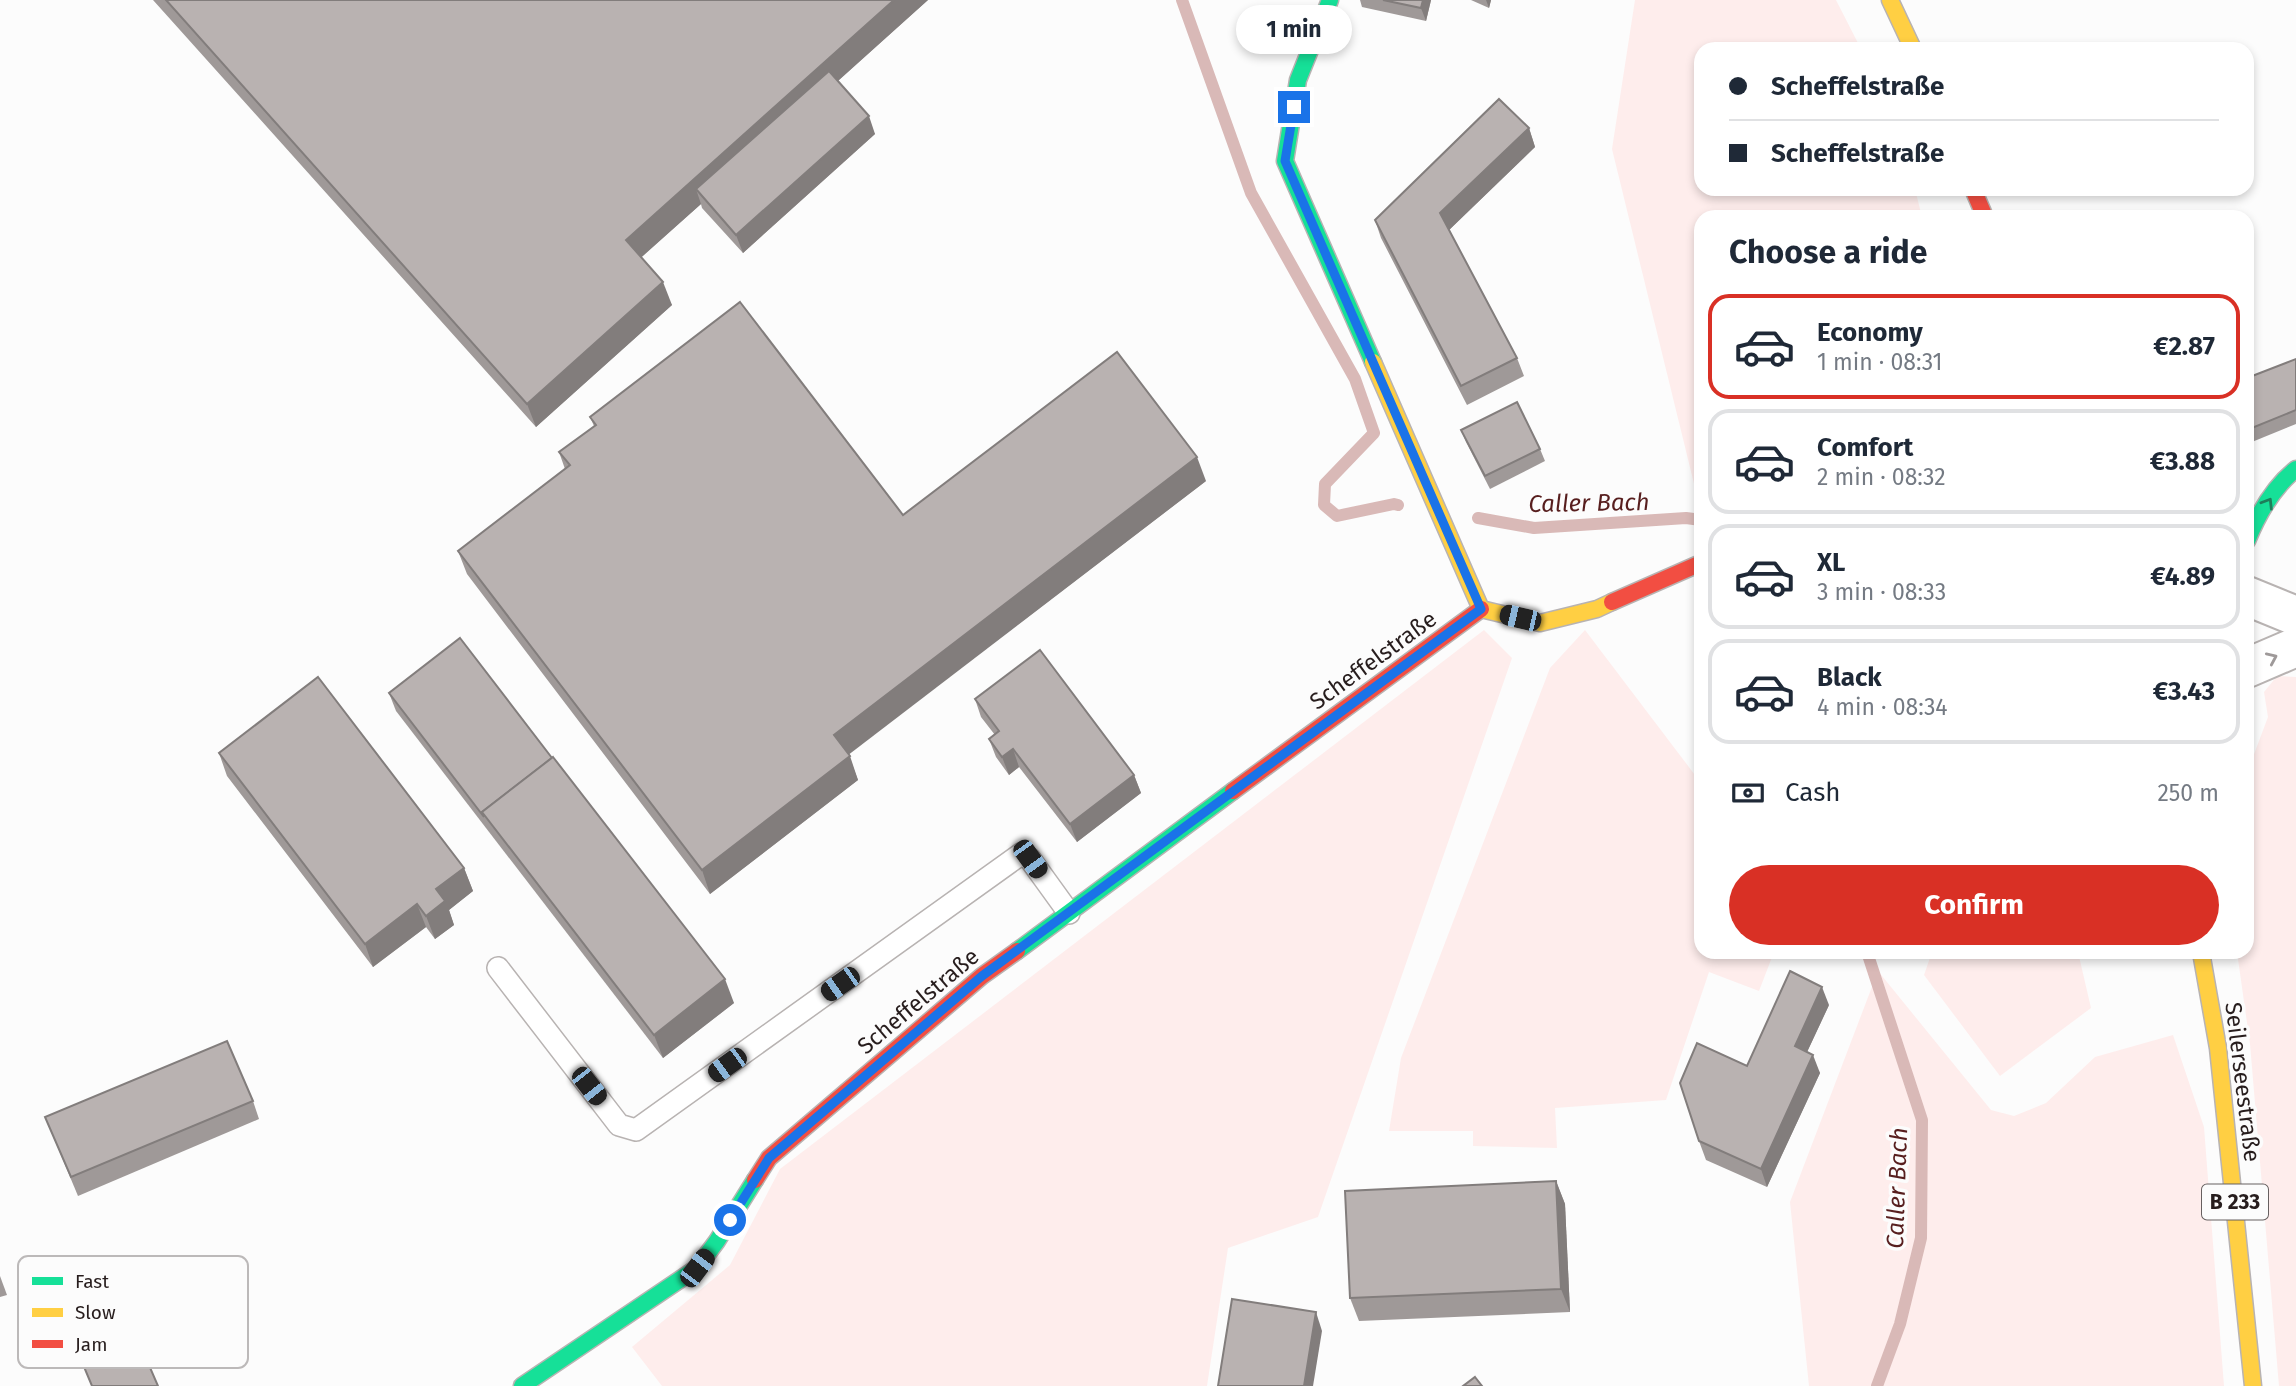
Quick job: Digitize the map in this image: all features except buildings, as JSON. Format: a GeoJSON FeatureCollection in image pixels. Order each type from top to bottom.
{"type":"FeatureCollection","features":[{"type":"Feature","properties":{"kind":"street"},"geometry":{"type":"LineString","coordinates":[[1330,0],[1298,80],[1285,161],[1481,609],[1540,623],[1597,609],[1694,567]]}},
{"type":"Feature","properties":{"kind":"street"},"geometry":{"type":"LineString","coordinates":[[1891,0],[1910,42]]}},
{"type":"Feature","properties":{"kind":"street"},"geometry":{"type":"LineString","coordinates":[[2254,525],[2283,478],[2296,469]]}},
{"type":"Feature","properties":{"kind":"street"},"geometry":{"type":"LineString","coordinates":[[2254,599],[2296,616]]}},
{"type":"Feature","properties":{"kind":"street","name":"Scheffelstraße"},"geometry":{"type":"LineString","coordinates":[[522,1386],[697,1268],[718,1241],[769,1158],[982,976],[1481,609]]}},
{"type":"Feature","properties":{"kind":"street"},"geometry":{"type":"LineString","coordinates":[[2254,665],[2296,647]]}},
{"type":"Feature","properties":{"kind":"street","name":"Seilerseestraße"},"geometry":{"type":"LineString","coordinates":[[2201,959],[2218,1048],[2253,1386]]}},
{"type":"Feature","properties":{"kind":"lane"},"geometry":{"type":"LineString","coordinates":[[498,968],[619,1125],[636,1130],[1021,854],[1030,859],[1069,913]]}},
{"type":"Feature","properties":{"kind":"shaded area"},"geometry":{"type":"Polygon","coordinates":[[[1635,0],[1836,0],[1857,42],[1694,42],[1694,196],[1917,196],[1920,210],[1694,210],[1694,484],[1612,149],[1635,0]]]}},
{"type":"Feature","properties":{"kind":"shaded area"},"geometry":{"type":"Polygon","coordinates":[[[1484,630],[1512,658],[1318,1217],[1228,1248],[1207,1386],[662,1386],[632,1347],[730,1265],[780,1169],[1484,630]]]}},
{"type":"Feature","properties":{"kind":"shaded area"},"geometry":{"type":"Polygon","coordinates":[[[1585,630],[1694,774],[1694,959],[1771,959],[1759,991],[1709,972],[1666,1100],[1555,1108],[1557,1148],[1473,1146],[1473,1131],[1389,1131],[1401,1058],[1550,668],[1585,630]]]}},
{"type":"Feature","properties":{"kind":"shaded area"},"geometry":{"type":"Polygon","coordinates":[[[2277,676],[2296,677],[2296,1386],[2279,1386],[2250,1044],[2238,959],[2254,959],[2254,754],[2268,717],[2264,692],[2277,676]]]}},
{"type":"Feature","properties":{"kind":"shaded area"},"geometry":{"type":"Polygon","coordinates":[[[1930,959],[2080,959],[2091,1008],[2000,1076],[1924,975],[1930,959]]]}},
{"type":"Feature","properties":{"kind":"shaded area"},"geometry":{"type":"Polygon","coordinates":[[[1878,971],[1991,1110],[2014,1116],[2046,1103],[2095,1057],[2173,1035],[2204,1127],[2224,1386],[1809,1386],[1790,1202],[1878,971]]]}},
{"type":"Feature","properties":{"kind":"waterway","name":"Caller Bach"},"geometry":{"type":"LineString","coordinates":[[1182,0],[1251,193],[1355,379],[1374,433],[1325,484],[1324,505],[1337,516],[1398,505]]}},
{"type":"Feature","properties":{"kind":"waterway","name":"Caller Bach"},"geometry":{"type":"LineString","coordinates":[[1478,518],[1534,528],[1694,519]]}},
{"type":"Feature","properties":{"kind":"waterway","name":"Caller Bach"},"geometry":{"type":"LineString","coordinates":[[1869,959],[1922,1120],[1921,1238],[1900,1324],[1877,1386]]}},
{"type":"Feature","properties":{"kind":"traffic: fast"},"geometry":{"type":"LineString","coordinates":[[1330,0],[1298,80],[1285,161],[1373,362]]}},
{"type":"Feature","properties":{"kind":"traffic: fast"},"geometry":{"type":"LineString","coordinates":[[2254,525],[2280,484],[2296,469]]}},
{"type":"Feature","properties":{"kind":"traffic: fast"},"geometry":{"type":"LineString","coordinates":[[1017,951],[1233,791]]}},
{"type":"Feature","properties":{"kind":"traffic: fast"},"geometry":{"type":"LineString","coordinates":[[522,1386],[697,1268],[755,1180]]}},
{"type":"Feature","properties":{"kind":"traffic: slow"},"geometry":{"type":"LineString","coordinates":[[1890,0],[1910,42]]}},
{"type":"Feature","properties":{"kind":"traffic: slow"},"geometry":{"type":"LineString","coordinates":[[1373,362],[1481,609],[1540,623],[1597,609],[1612,602]]}},
{"type":"Feature","properties":{"kind":"traffic: slow"},"geometry":{"type":"LineString","coordinates":[[2202,959],[2218,1048],[2253,1386]]}},
{"type":"Feature","properties":{"kind":"traffic: jam"},"geometry":{"type":"LineString","coordinates":[[1976,196],[1982,210]]}},
{"type":"Feature","properties":{"kind":"traffic: jam"},"geometry":{"type":"LineString","coordinates":[[1612,602],[1694,566]]}},
{"type":"Feature","properties":{"kind":"traffic: jam"},"geometry":{"type":"LineString","coordinates":[[1233,791],[1481,609]]}},
{"type":"Feature","properties":{"kind":"traffic: jam"},"geometry":{"type":"LineString","coordinates":[[755,1180],[769,1158],[982,976],[1017,951]]}},
{"type":"Feature","properties":{"kind":"route"},"geometry":{"type":"LineString","coordinates":[[730,1220],[769,1158],[982,976],[1481,609],[1285,161],[1294,107]]}}]}
